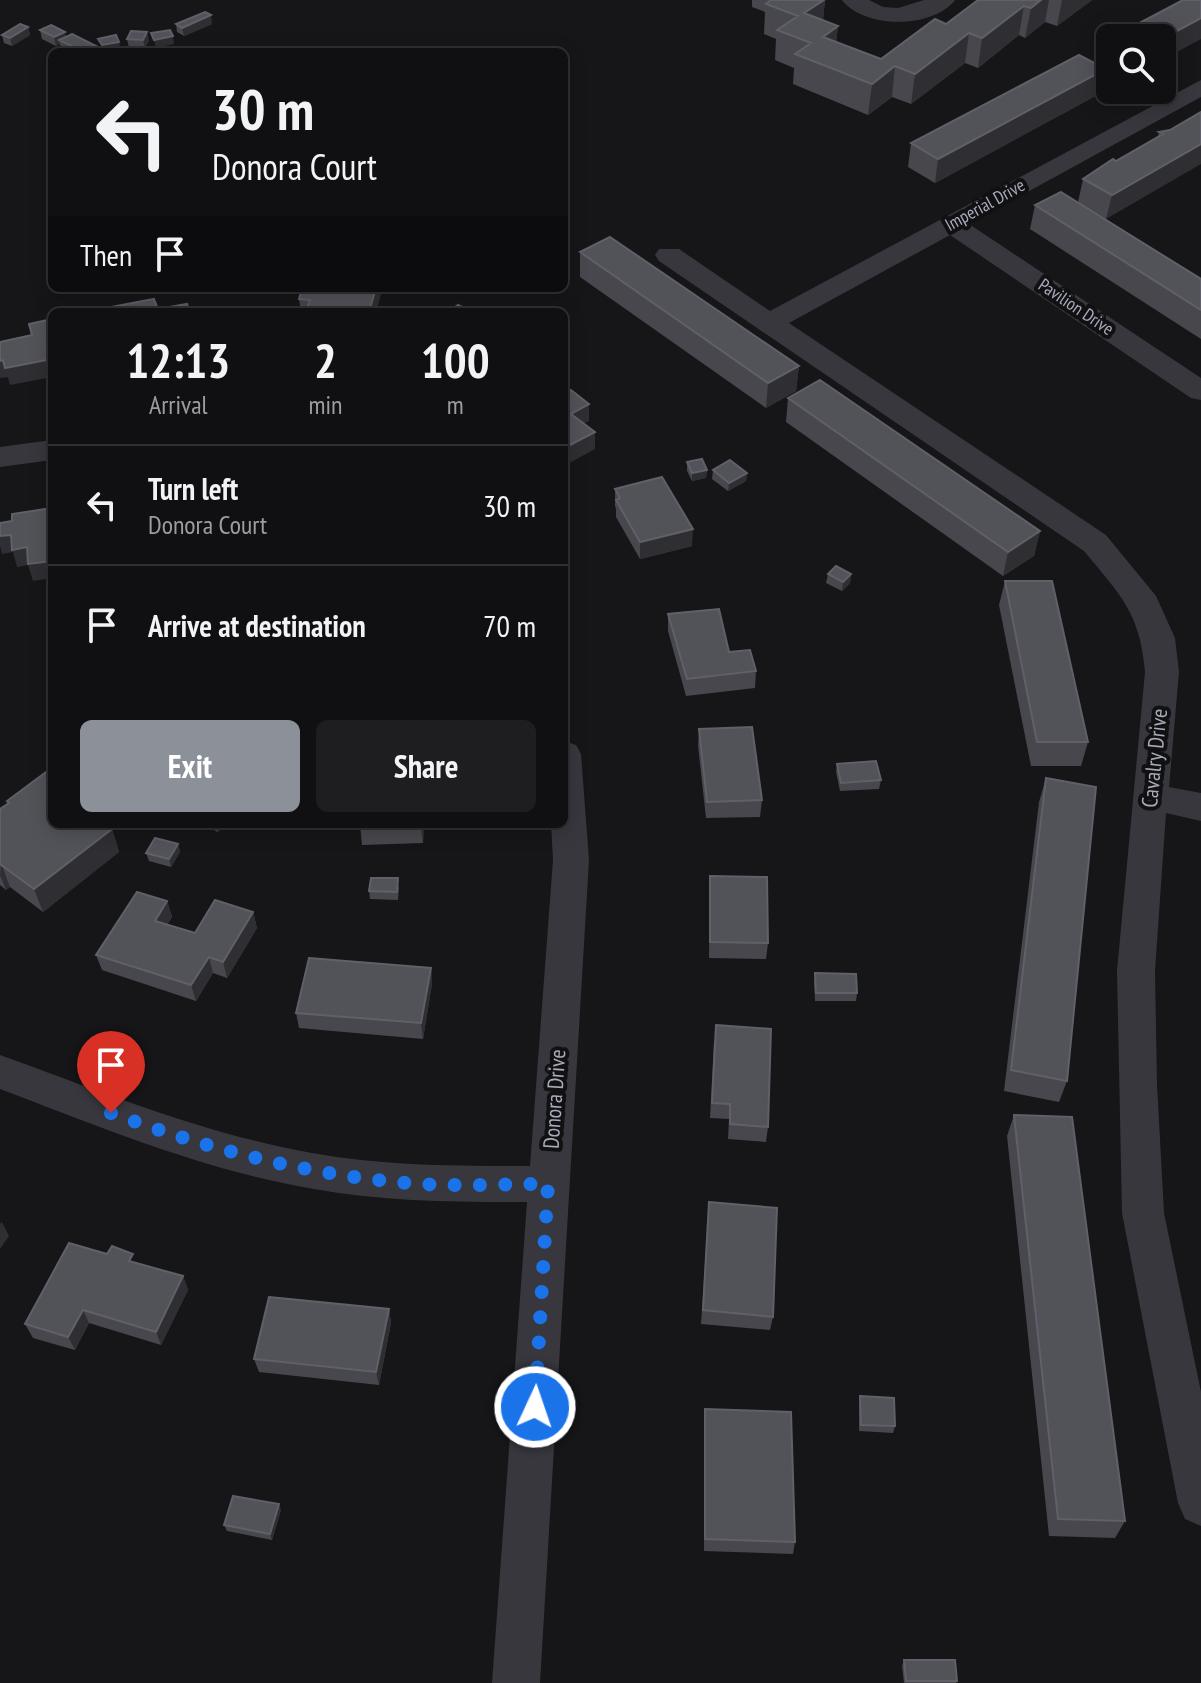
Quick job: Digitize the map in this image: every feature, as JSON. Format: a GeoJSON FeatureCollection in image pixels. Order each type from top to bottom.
{"type":"FeatureCollection","features":[{"type":"Feature","properties":{"kind":"street"},"geometry":{"type":"LineString","coordinates":[[854,0],[866,10],[901,17],[943,0]]}},
{"type":"Feature","properties":{"kind":"street","name":"Imperial Drive"},"geometry":{"type":"LineString","coordinates":[[769,323],[1201,87]]}},
{"type":"Feature","properties":{"kind":"street","name":"Pavilion Drive"},"geometry":{"type":"LineString","coordinates":[[951,224],[1201,391]]}},
{"type":"Feature","properties":{"kind":"street","name":"Cavalry Drive"},"geometry":{"type":"LineString","coordinates":[[669,255],[1095,543],[1145,604],[1159,638],[1162,672],[1136,971],[1143,1213],[1201,1503]]}},
{"type":"Feature","properties":{"kind":"street"},"geometry":{"type":"LineString","coordinates":[[0,457],[48,451]]}},
{"type":"Feature","properties":{"kind":"street"},"geometry":{"type":"LineString","coordinates":[[1150,796],[1201,807]]}},
{"type":"Feature","properties":{"kind":"street","name":"Donora Drive"},"geometry":{"type":"LineString","coordinates":[[516,1683],[571,860],[568,815]]}},
{"type":"Feature","properties":{"kind":"street"},"geometry":{"type":"LineString","coordinates":[[0,1072],[194,1144],[312,1171],[410,1183],[548,1184]]}},
{"type":"Feature","properties":{"kind":"building"},"geometry":{"type":"Polygon","coordinates":[[[771,0],[824,0],[804,13],[838,26],[823,37],[881,59],[935,19],[946,24],[978,0],[1041,0],[1031,8],[1024,6],[982,38],[969,33],[915,74],[895,66],[872,84],[795,54],[811,43],[777,30],[798,16],[766,4],[771,0]]]}},
{"type":"Feature","properties":{"kind":"building"},"geometry":{"type":"Polygon","coordinates":[[[1183,0],[1201,0],[1201,18],[1176,31],[1176,24],[1138,24],[1183,0]]]}},
{"type":"Feature","properties":{"kind":"building"},"geometry":{"type":"Polygon","coordinates":[[[205,12],[211,15],[182,28],[176,24],[205,12]]]}},
{"type":"Feature","properties":{"kind":"building"},"geometry":{"type":"Polygon","coordinates":[[[20,24],[28,27],[10,38],[2,35],[20,24]]]}},
{"type":"Feature","properties":{"kind":"building"},"geometry":{"type":"Polygon","coordinates":[[[51,25],[65,32],[54,37],[40,30],[51,25]]]}},
{"type":"Feature","properties":{"kind":"building"},"geometry":{"type":"Polygon","coordinates":[[[170,30],[173,36],[154,40],[151,33],[170,30]]]}},
{"type":"Feature","properties":{"kind":"building"},"geometry":{"type":"Polygon","coordinates":[[[131,31],[147,32],[143,40],[127,39],[131,31]]]}},
{"type":"Feature","properties":{"kind":"building"},"geometry":{"type":"Polygon","coordinates":[[[72,34],[96,46],[76,48],[59,40],[72,34]]]}},
{"type":"Feature","properties":{"kind":"building"},"geometry":{"type":"Polygon","coordinates":[[[116,35],[119,42],[102,45],[98,39],[116,35]]]}},
{"type":"Feature","properties":{"kind":"building"},"geometry":{"type":"Polygon","coordinates":[[[1079,55],[1096,64],[1096,74],[938,159],[911,143],[1079,55]]]}},
{"type":"Feature","properties":{"kind":"building"},"geometry":{"type":"Polygon","coordinates":[[[1201,112],[1201,144],[1112,195],[1083,179],[1113,159],[1116,161],[1163,134],[1159,132],[1170,130],[1201,112]]]}},
{"type":"Feature","properties":{"kind":"building"},"geometry":{"type":"Polygon","coordinates":[[[1061,192],[1201,279],[1201,310],[1035,205],[1061,192]]]}},
{"type":"Feature","properties":{"kind":"building"},"geometry":{"type":"Polygon","coordinates":[[[610,237],[799,366],[768,383],[580,252],[610,237]]]}},
{"type":"Feature","properties":{"kind":"building"},"geometry":{"type":"Polygon","coordinates":[[[301,292],[375,292],[370,308],[307,308],[310,300],[299,299],[301,292]]]}},
{"type":"Feature","properties":{"kind":"building"},"geometry":{"type":"Polygon","coordinates":[[[154,299],[158,308],[111,308],[154,299]]]}},
{"type":"Feature","properties":{"kind":"building"},"geometry":{"type":"Polygon","coordinates":[[[187,304],[188,308],[164,308],[187,304]]]}},
{"type":"Feature","properties":{"kind":"building"},"geometry":{"type":"Polygon","coordinates":[[[48,320],[48,360],[5,368],[3,360],[0,361],[0,342],[32,335],[29,324],[48,320]]]}},
{"type":"Feature","properties":{"kind":"building"},"geometry":{"type":"Polygon","coordinates":[[[820,380],[1040,531],[1008,552],[788,398],[820,380]]]}},
{"type":"Feature","properties":{"kind":"building"},"geometry":{"type":"Polygon","coordinates":[[[571,390],[589,404],[571,414],[595,432],[568,446],[568,392],[571,390]]]}},
{"type":"Feature","properties":{"kind":"building"},"geometry":{"type":"Polygon","coordinates":[[[702,459],[707,470],[692,473],[687,462],[702,459]]]}},
{"type":"Feature","properties":{"kind":"building"},"geometry":{"type":"Polygon","coordinates":[[[730,460],[747,473],[729,483],[713,470],[730,460]]]}},
{"type":"Feature","properties":{"kind":"building"},"geometry":{"type":"Polygon","coordinates":[[[662,477],[693,529],[640,542],[616,500],[620,498],[615,489],[662,477]]]}},
{"type":"Feature","properties":{"kind":"building"},"geometry":{"type":"Polygon","coordinates":[[[48,509],[48,562],[28,564],[27,547],[12,550],[11,535],[0,536],[0,523],[12,521],[12,514],[48,509]]]}},
{"type":"Feature","properties":{"kind":"building"},"geometry":{"type":"Polygon","coordinates":[[[836,566],[851,574],[843,582],[828,574],[836,566]]]}},
{"type":"Feature","properties":{"kind":"building"},"geometry":{"type":"Polygon","coordinates":[[[1005,581],[1052,581],[1088,742],[1037,742],[1005,581]]]}},
{"type":"Feature","properties":{"kind":"building"},"geometry":{"type":"Polygon","coordinates":[[[719,609],[729,652],[750,650],[756,671],[687,679],[668,614],[719,609]]]}},
{"type":"Feature","properties":{"kind":"building"},"geometry":{"type":"Polygon","coordinates":[[[752,727],[762,800],[707,802],[699,729],[752,727]]]}},
{"type":"Feature","properties":{"kind":"building"},"geometry":{"type":"Polygon","coordinates":[[[876,761],[881,780],[841,783],[837,764],[876,761]]]}},
{"type":"Feature","properties":{"kind":"building"},"geometry":{"type":"Polygon","coordinates":[[[48,770],[48,828],[112,829],[34,889],[0,864],[0,809],[9,803],[7,801],[48,770]]]}},
{"type":"Feature","properties":{"kind":"building"},"geometry":{"type":"Polygon","coordinates":[[[1046,778],[1096,787],[1067,1081],[1011,1070],[1046,778]]]}},
{"type":"Feature","properties":{"kind":"building"},"geometry":{"type":"Polygon","coordinates":[[[155,838],[178,844],[169,859],[146,853],[155,838]]]}},
{"type":"Feature","properties":{"kind":"building"},"geometry":{"type":"Polygon","coordinates":[[[710,876],[767,877],[768,943],[710,942],[710,876]]]}},
{"type":"Feature","properties":{"kind":"building"},"geometry":{"type":"Polygon","coordinates":[[[371,878],[398,878],[397,892],[369,891],[371,878]]]}},
{"type":"Feature","properties":{"kind":"building"},"geometry":{"type":"Polygon","coordinates":[[[137,892],[167,901],[155,921],[195,933],[215,900],[253,912],[223,962],[209,957],[191,985],[96,955],[137,892]]]}},
{"type":"Feature","properties":{"kind":"building"},"geometry":{"type":"Polygon","coordinates":[[[309,958],[431,968],[421,1023],[296,1013],[309,958]]]}},
{"type":"Feature","properties":{"kind":"building"},"geometry":{"type":"Polygon","coordinates":[[[815,973],[856,974],[857,993],[816,993],[815,973]]]}},
{"type":"Feature","properties":{"kind":"building"},"geometry":{"type":"Polygon","coordinates":[[[716,1025],[771,1029],[768,1127],[730,1124],[730,1104],[712,1103],[716,1025]]]}},
{"type":"Feature","properties":{"kind":"building"},"geometry":{"type":"Polygon","coordinates":[[[1014,1115],[1072,1117],[1125,1521],[1058,1519],[1014,1115]]]}},
{"type":"Feature","properties":{"kind":"building"},"geometry":{"type":"Polygon","coordinates":[[[709,1202],[777,1208],[773,1317],[703,1310],[709,1202]]]}},
{"type":"Feature","properties":{"kind":"building"},"geometry":{"type":"Polygon","coordinates":[[[69,1243],[107,1254],[112,1246],[133,1254],[129,1261],[183,1276],[156,1332],[83,1310],[68,1337],[25,1324],[69,1243]]]}},
{"type":"Feature","properties":{"kind":"building"},"geometry":{"type":"Polygon","coordinates":[[[269,1297],[389,1309],[376,1372],[254,1359],[269,1297]]]}},
{"type":"Feature","properties":{"kind":"building"},"geometry":{"type":"Polygon","coordinates":[[[860,1396],[894,1398],[895,1426],[861,1425],[860,1396]]]}},
{"type":"Feature","properties":{"kind":"building"},"geometry":{"type":"Polygon","coordinates":[[[705,1409],[791,1412],[795,1542],[705,1539],[705,1409]]]}},
{"type":"Feature","properties":{"kind":"building"},"geometry":{"type":"Polygon","coordinates":[[[233,1496],[279,1504],[270,1534],[224,1525],[233,1496]]]}},
{"type":"Feature","properties":{"kind":"building"},"geometry":{"type":"Polygon","coordinates":[[[904,1660],[955,1660],[957,1681],[906,1681],[904,1660]]]}},
{"type":"Feature","properties":{"kind":"route"},"geometry":{"type":"LineString","coordinates":[[111,1113],[194,1144],[312,1171],[410,1183],[548,1184],[535,1407]]}}]}
